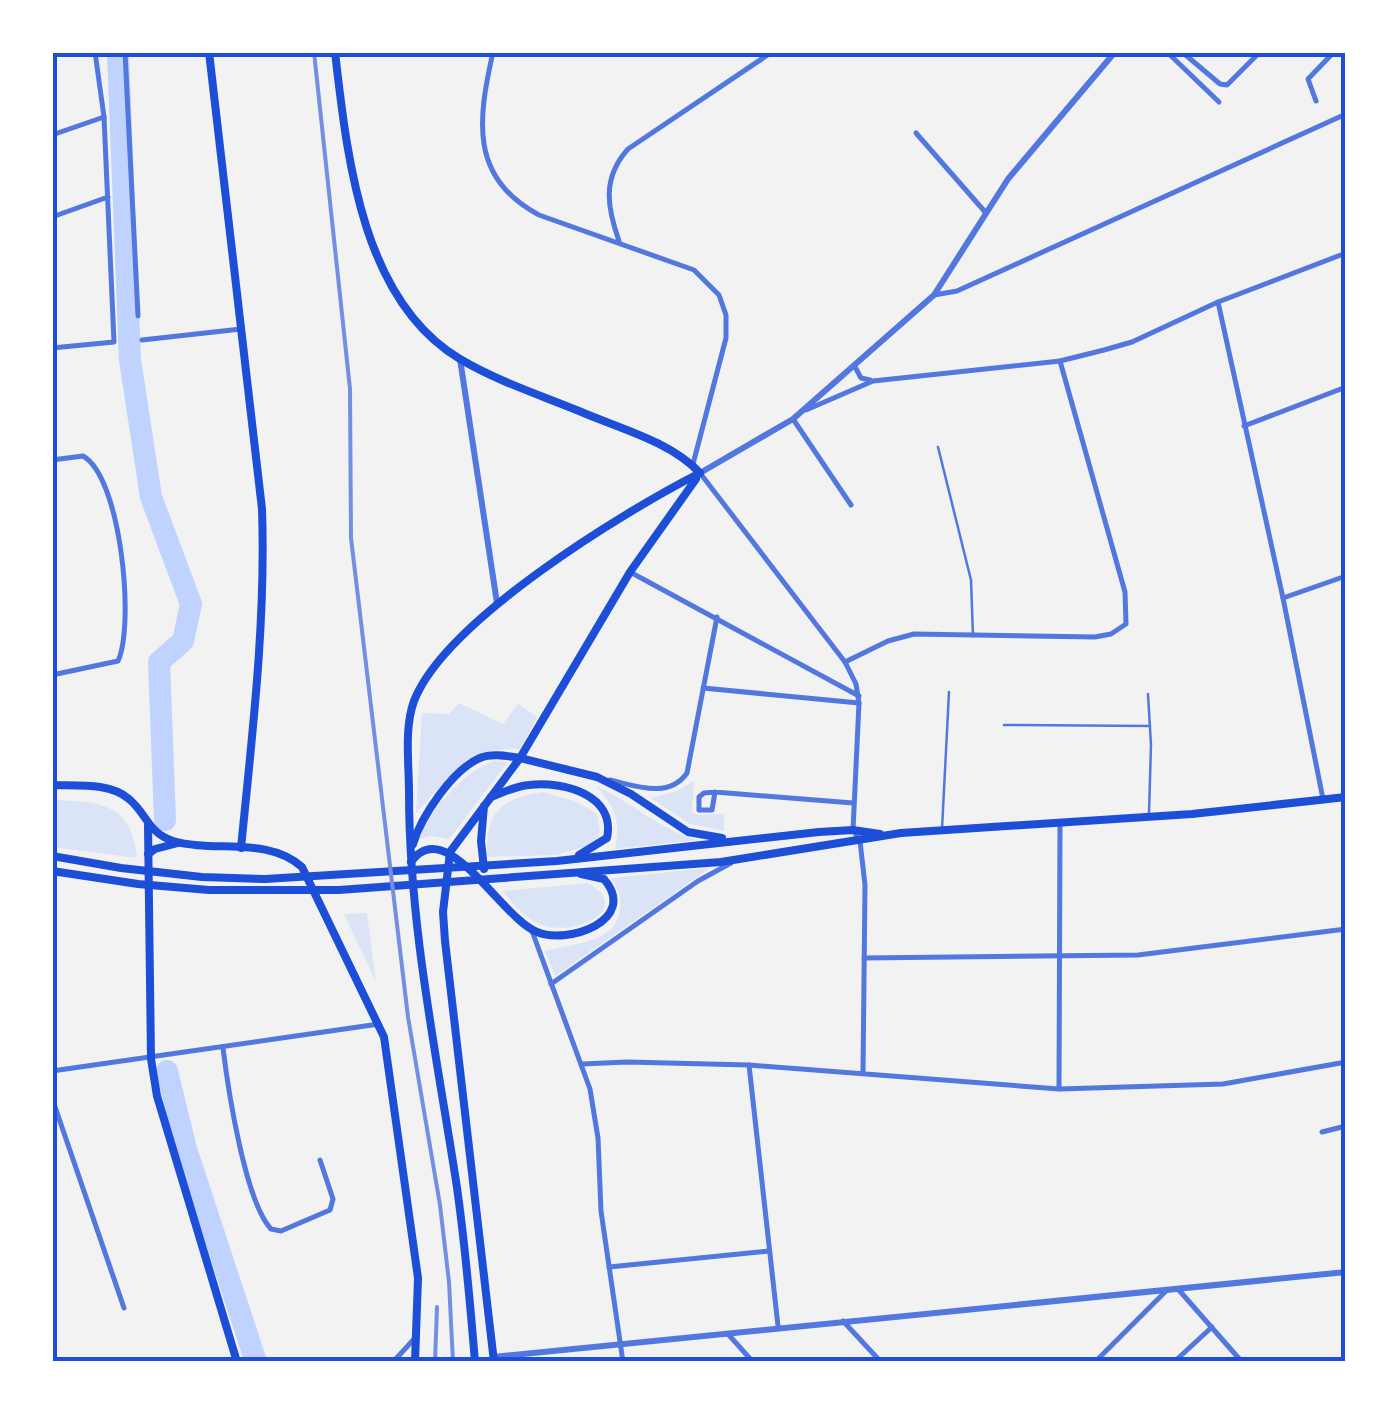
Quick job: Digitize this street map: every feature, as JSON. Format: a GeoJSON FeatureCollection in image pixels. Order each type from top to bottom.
{"type":"FeatureCollection","features":[{"type":"Feature","properties":{"kind":"main road"},"geometry":{"type":"LineString","coordinates":[[209,52],[263,546],[254,719],[241,848]]}},
{"type":"Feature","properties":{"kind":"main road"},"geometry":{"type":"LineString","coordinates":[[336,53],[346,149],[368,232],[400,299],[419,325],[460,359],[661,446],[700,474]]}},
{"type":"Feature","properties":{"kind":"main road"},"geometry":{"type":"LineString","coordinates":[[475,1362],[466,1251],[429,1015],[410,858],[410,726],[414,700],[461,638],[497,603],[610,526],[700,474]]}},
{"type":"Feature","properties":{"kind":"main road"},"geometry":{"type":"LineString","coordinates":[[494,1359],[445,942],[443,912],[450,852],[520,758],[630,572],[700,474]]}},
{"type":"Feature","properties":{"kind":"main road"},"geometry":{"type":"LineString","coordinates":[[410,858],[423,816],[472,762],[488,756],[520,758],[596,778],[631,794],[688,832],[736,840]]}},
{"type":"Feature","properties":{"kind":"main road"},"geometry":{"type":"LineString","coordinates":[[491,796],[540,784],[580,791],[596,800],[607,814],[608,838],[598,847],[568,860]]}},
{"type":"Feature","properties":{"kind":"main road"},"geometry":{"type":"LineString","coordinates":[[52,785],[105,788],[128,797],[155,834],[178,842],[280,853],[302,867],[378,1024],[388,1058],[418,1278],[415,1362]]}},
{"type":"Feature","properties":{"kind":"main road"},"geometry":{"type":"LineString","coordinates":[[52,870],[138,884],[264,892],[339,890],[739,860],[884,835],[1149,816],[1346,796]]}},
{"type":"Feature","properties":{"kind":"main road"},"geometry":{"type":"LineString","coordinates":[[484,806],[481,841],[491,893]]}},
{"type":"Feature","properties":{"kind":"main road"},"geometry":{"type":"LineString","coordinates":[[148,826],[151,1059],[157,1096],[237,1362]]}},
{"type":"Feature","properties":{"kind":"main road"},"geometry":{"type":"LineString","coordinates":[[52,856],[202,877],[265,879],[557,861],[853,830],[884,835]]}},
{"type":"Feature","properties":{"kind":"main road"},"geometry":{"type":"LineString","coordinates":[[148,854],[178,842]]}},
{"type":"Feature","properties":{"kind":"main road"},"geometry":{"type":"LineString","coordinates":[[410,858],[429,847],[450,852],[532,930],[548,936],[585,932],[606,919],[612,910],[612,893],[604,879],[559,872]]}},
{"type":"Feature","properties":{"kind":"street"},"geometry":{"type":"LineString","coordinates":[[52,54],[60,52]]}},
{"type":"Feature","properties":{"kind":"street"},"geometry":{"type":"LineString","coordinates":[[52,348],[114,342],[104,116],[95,52]]}},
{"type":"Feature","properties":{"kind":"street"},"geometry":{"type":"LineString","coordinates":[[126,52],[138,316]]}},
{"type":"Feature","properties":{"kind":"street"},"geometry":{"type":"LineString","coordinates":[[492,52],[480,121],[492,170],[521,206],[694,270],[719,295],[726,315],[726,338],[692,466]]}},
{"type":"Feature","properties":{"kind":"street"},"geometry":{"type":"LineString","coordinates":[[619,241],[608,200],[619,159],[628,149],[772,52]]}},
{"type":"Feature","properties":{"kind":"street"},"geometry":{"type":"LineString","coordinates":[[863,1073],[865,885],[860,842],[853,830],[859,699],[846,662],[700,474],[804,410],[934,295],[1028,153],[1115,52]]}},
{"type":"Feature","properties":{"kind":"street"},"geometry":{"type":"LineString","coordinates":[[1167,52],[1219,102]]}},
{"type":"Feature","properties":{"kind":"street"},"geometry":{"type":"LineString","coordinates":[[1182,52],[1220,84],[1227,85],[1260,52]]}},
{"type":"Feature","properties":{"kind":"street"},"geometry":{"type":"LineString","coordinates":[[1316,101],[1308,79],[1334,52]]}},
{"type":"Feature","properties":{"kind":"street"},"geometry":{"type":"LineString","coordinates":[[934,295],[957,291],[1346,114]]}},
{"type":"Feature","properties":{"kind":"street"},"geometry":{"type":"LineString","coordinates":[[52,134],[104,116]]}},
{"type":"Feature","properties":{"kind":"street"},"geometry":{"type":"LineString","coordinates":[[916,134],[986,213]]}},
{"type":"Feature","properties":{"kind":"street"},"geometry":{"type":"LineString","coordinates":[[52,217],[108,197]]}},
{"type":"Feature","properties":{"kind":"street"},"geometry":{"type":"LineString","coordinates":[[804,410],[873,381],[1060,361],[1132,342],[1218,302],[1346,254]]}},
{"type":"Feature","properties":{"kind":"street"},"geometry":{"type":"LineString","coordinates":[[1218,302],[1323,800]]}},
{"type":"Feature","properties":{"kind":"street"},"geometry":{"type":"LineString","coordinates":[[142,340],[241,329]]}},
{"type":"Feature","properties":{"kind":"street"},"geometry":{"type":"LineString","coordinates":[[460,359],[497,603]]}},
{"type":"Feature","properties":{"kind":"street"},"geometry":{"type":"LineString","coordinates":[[846,662],[900,636],[914,634],[1095,636],[1110,634],[1126,624],[1125,592],[1060,361]]}},
{"type":"Feature","properties":{"kind":"street"},"geometry":{"type":"LineString","coordinates":[[854,364],[861,378],[873,381]]}},
{"type":"Feature","properties":{"kind":"street"},"geometry":{"type":"LineString","coordinates":[[1244,426],[1346,387]]}},
{"type":"Feature","properties":{"kind":"street"},"geometry":{"type":"LineString","coordinates":[[792,419],[851,506]]}},
{"type":"Feature","properties":{"kind":"street"},"geometry":{"type":"LineString","coordinates":[[52,460],[74,456],[89,459],[106,490],[118,534],[124,593],[118,661],[52,674]]}},
{"type":"Feature","properties":{"kind":"street"},"geometry":{"type":"LineString","coordinates":[[630,572],[859,699]]}},
{"type":"Feature","properties":{"kind":"street"},"geometry":{"type":"LineString","coordinates":[[1283,598],[1346,576]]}},
{"type":"Feature","properties":{"kind":"street"},"geometry":{"type":"LineString","coordinates":[[596,778],[662,789],[680,782],[687,773],[717,618]]}},
{"type":"Feature","properties":{"kind":"street"},"geometry":{"type":"LineString","coordinates":[[703,688],[859,699]]}},
{"type":"Feature","properties":{"kind":"street"},"geometry":{"type":"LineString","coordinates":[[715,792],[712,810],[698,810],[701,794],[715,792],[853,804]]}},
{"type":"Feature","properties":{"kind":"street"},"geometry":{"type":"LineString","coordinates":[[1060,821],[1060,1089]]}},
{"type":"Feature","properties":{"kind":"street"},"geometry":{"type":"LineString","coordinates":[[551,984],[698,881],[739,860]]}},
{"type":"Feature","properties":{"kind":"street"},"geometry":{"type":"LineString","coordinates":[[864,958],[1176,952],[1346,929]]}},
{"type":"Feature","properties":{"kind":"street"},"geometry":{"type":"LineString","coordinates":[[532,930],[590,1090],[598,1138],[601,1210],[623,1362]]}},
{"type":"Feature","properties":{"kind":"street"},"geometry":{"type":"LineString","coordinates":[[52,1071],[378,1024]]}},
{"type":"Feature","properties":{"kind":"street"},"geometry":{"type":"LineString","coordinates":[[223,1048],[239,1142],[262,1214],[271,1229],[281,1231],[330,1210],[333,1199],[320,1160]]}},
{"type":"Feature","properties":{"kind":"street"},"geometry":{"type":"LineString","coordinates":[[582,1064],[749,1065],[1060,1089],[1222,1084],[1346,1062]]}},
{"type":"Feature","properties":{"kind":"street"},"geometry":{"type":"LineString","coordinates":[[749,1065],[778,1326]]}},
{"type":"Feature","properties":{"kind":"street"},"geometry":{"type":"LineString","coordinates":[[52,1098],[124,1308]]}},
{"type":"Feature","properties":{"kind":"street"},"geometry":{"type":"LineString","coordinates":[[1322,1132],[1346,1126]]}},
{"type":"Feature","properties":{"kind":"street"},"geometry":{"type":"LineString","coordinates":[[609,1266],[770,1251]]}},
{"type":"Feature","properties":{"kind":"street"},"geometry":{"type":"LineString","coordinates":[[494,1359],[778,1326],[1346,1272]]}},
{"type":"Feature","properties":{"kind":"street"},"geometry":{"type":"LineString","coordinates":[[1172,1289],[1242,1362]]}},
{"type":"Feature","properties":{"kind":"street"},"geometry":{"type":"LineString","coordinates":[[1095,1362],[1172,1289]]}},
{"type":"Feature","properties":{"kind":"street"},"geometry":{"type":"LineString","coordinates":[[844,1321],[882,1362]]}},
{"type":"Feature","properties":{"kind":"street"},"geometry":{"type":"LineString","coordinates":[[1174,1362],[1212,1328]]}},
{"type":"Feature","properties":{"kind":"street"},"geometry":{"type":"LineString","coordinates":[[726,1332],[753,1362]]}},
{"type":"Feature","properties":{"kind":"street"},"geometry":{"type":"LineString","coordinates":[[392,1362],[418,1334]]}},
{"type":"Feature","properties":{"kind":"lane"},"geometry":{"type":"LineString","coordinates":[[938,447],[971,580],[974,637]]}},
{"type":"Feature","properties":{"kind":"lane"},"geometry":{"type":"LineString","coordinates":[[942,829],[949,692]]}},
{"type":"Feature","properties":{"kind":"lane"},"geometry":{"type":"LineString","coordinates":[[1148,694],[1149,816]]}},
{"type":"Feature","properties":{"kind":"lane"},"geometry":{"type":"LineString","coordinates":[[1004,725],[1150,726]]}},
{"type":"Feature","properties":{"kind":"shaded area"},"geometry":{"type":"Polygon","coordinates":[[[459,703],[503,724],[518,704],[537,717],[520,749],[484,753],[471,759],[416,813],[422,713],[449,714],[459,703]]]}},
{"type":"Feature","properties":{"kind":"shaded area"},"geometry":{"type":"Polygon","coordinates":[[[495,761],[508,762],[449,839],[420,839],[430,817],[450,792],[473,772],[495,761]]]}},
{"type":"Feature","properties":{"kind":"shaded area"},"geometry":{"type":"Polygon","coordinates":[[[694,781],[692,812],[724,814],[724,831],[690,824],[651,798],[694,781]]]}},
{"type":"Feature","properties":{"kind":"shaded area"},"geometry":{"type":"Polygon","coordinates":[[[596,786],[697,840],[615,849],[615,814],[596,786]]]}},
{"type":"Feature","properties":{"kind":"shaded area"},"geometry":{"type":"Polygon","coordinates":[[[543,792],[578,802],[597,814],[600,831],[596,843],[557,855],[487,857],[489,829],[498,810],[516,799],[543,792]]]}},
{"type":"Feature","properties":{"kind":"shaded area"},"geometry":{"type":"Polygon","coordinates":[[[53,800],[98,804],[110,809],[128,826],[137,858],[53,847],[53,800]]]}},
{"type":"Feature","properties":{"kind":"shaded area"},"geometry":{"type":"Polygon","coordinates":[[[710,868],[555,976],[545,951],[591,940],[611,929],[617,920],[620,896],[611,878],[710,868]]]}},
{"type":"Feature","properties":{"kind":"shaded area"},"geometry":{"type":"Polygon","coordinates":[[[587,883],[601,893],[605,903],[601,912],[578,926],[561,928],[530,919],[502,891],[587,883]]]}},
{"type":"Feature","properties":{"kind":"shaded area"},"geometry":{"type":"Polygon","coordinates":[[[367,913],[376,982],[344,914],[367,913]]]}},
{"type":"Feature","properties":{"kind":"waterway"},"geometry":{"type":"LineString","coordinates":[[118,52],[130,360],[151,497],[191,604],[183,641],[159,662],[165,820]]}},
{"type":"Feature","properties":{"kind":"waterway"},"geometry":{"type":"LineString","coordinates":[[167,1071],[186,1149],[256,1362]]}},
{"type":"Feature","properties":{"kind":"railway"},"geometry":{"type":"LineString","coordinates":[[314,52],[350,389],[351,538],[408,1017],[440,1205],[453,1362]]}},
{"type":"Feature","properties":{"kind":"railway"},"geometry":{"type":"LineString","coordinates":[[435,1362],[437,1307]]}}]}
